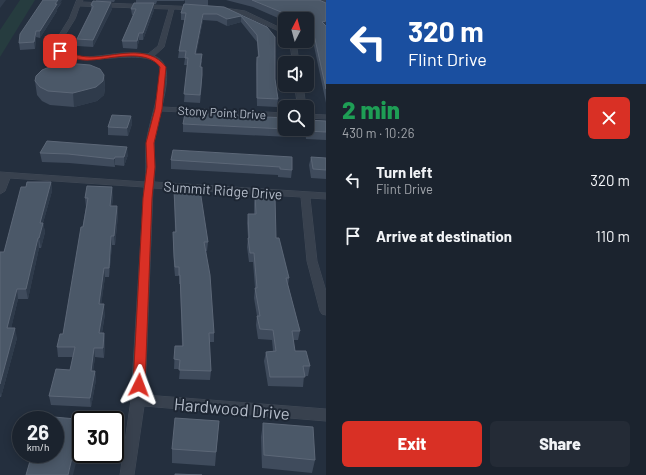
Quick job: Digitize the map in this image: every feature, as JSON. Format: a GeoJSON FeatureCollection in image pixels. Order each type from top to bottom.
{"type":"FeatureCollection","features":[{"type":"Feature","properties":{"kind":"street"},"geometry":{"type":"LineString","coordinates":[[126,475],[138,400],[151,167],[150,143],[158,109],[163,67],[158,61],[148,57],[125,54],[96,58],[69,56],[60,51],[56,46],[68,26],[79,2],[172,8],[201,8]]}},
{"type":"Feature","properties":{"kind":"street"},"geometry":{"type":"LineString","coordinates":[[148,57],[161,47],[172,8]]}},
{"type":"Feature","properties":{"kind":"street"},"geometry":{"type":"LineString","coordinates":[[208,9],[237,11],[278,29]]}},
{"type":"Feature","properties":{"kind":"street","name":"Stony Point Drive"},"geometry":{"type":"LineString","coordinates":[[158,109],[278,115]]}},
{"type":"Feature","properties":{"kind":"street"},"geometry":{"type":"LineString","coordinates":[[314,116],[326,117]]}},
{"type":"Feature","properties":{"kind":"street"},"geometry":{"type":"LineString","coordinates":[[0,191],[3,176]]}},
{"type":"Feature","properties":{"kind":"street","name":"Summit Ridge Drive"},"geometry":{"type":"LineString","coordinates":[[3,176],[326,196]]}},
{"type":"Feature","properties":{"kind":"street"},"geometry":{"type":"LineString","coordinates":[[305,195],[312,261],[326,311]]}},
{"type":"Feature","properties":{"kind":"street","name":"Hardwood Drive"},"geometry":{"type":"LineString","coordinates":[[138,400],[326,415]]}},
{"type":"Feature","properties":{"kind":"green space"},"geometry":{"type":"Polygon","coordinates":[[[20,0],[35,0],[0,57],[0,30],[20,0]]]}},
{"type":"Feature","properties":{"kind":"building"},"geometry":{"type":"Polygon","coordinates":[[[43,0],[58,0],[40,31],[36,31],[34,42],[19,43],[20,34],[43,0]]]}},
{"type":"Feature","properties":{"kind":"building"},"geometry":{"type":"Polygon","coordinates":[[[252,0],[319,0],[326,3],[326,21],[322,22],[326,26],[326,89],[314,36],[314,12],[281,12],[252,0]]]}},
{"type":"Feature","properties":{"kind":"building"},"geometry":{"type":"Polygon","coordinates":[[[93,1],[111,2],[93,40],[77,39],[93,7],[91,5],[93,1]]]}},
{"type":"Feature","properties":{"kind":"building"},"geometry":{"type":"Polygon","coordinates":[[[134,3],[154,3],[143,33],[139,33],[137,41],[122,41],[136,9],[131,9],[134,3]]]}},
{"type":"Feature","properties":{"kind":"building"},"geometry":{"type":"Polygon","coordinates":[[[184,4],[224,7],[267,27],[275,37],[275,79],[278,99],[257,98],[257,57],[259,57],[257,35],[241,16],[227,19],[217,14],[203,14],[195,54],[202,54],[200,67],[202,67],[202,75],[200,95],[184,94],[188,58],[185,58],[186,51],[179,51],[186,13],[181,13],[184,4]]]}},
{"type":"Feature","properties":{"kind":"building"},"geometry":{"type":"Polygon","coordinates":[[[65,63],[90,65],[100,69],[104,75],[103,81],[96,87],[73,93],[48,91],[40,87],[35,81],[36,76],[42,70],[65,63]]]}},
{"type":"Feature","properties":{"kind":"building"},"geometry":{"type":"Polygon","coordinates":[[[185,113],[278,118],[278,129],[183,124],[185,113]]]}},
{"type":"Feature","properties":{"kind":"building"},"geometry":{"type":"Polygon","coordinates":[[[112,115],[131,116],[127,128],[108,127],[112,115]]]}},
{"type":"Feature","properties":{"kind":"building"},"geometry":{"type":"Polygon","coordinates":[[[314,120],[326,121],[326,132],[314,131],[314,120]]]}},
{"type":"Feature","properties":{"kind":"building"},"geometry":{"type":"Polygon","coordinates":[[[47,141],[127,147],[124,157],[115,157],[114,159],[68,154],[40,153],[47,141]]]}},
{"type":"Feature","properties":{"kind":"building"},"geometry":{"type":"Polygon","coordinates":[[[173,150],[292,157],[292,170],[280,169],[280,167],[171,160],[173,150]]]}},
{"type":"Feature","properties":{"kind":"building"},"geometry":{"type":"Polygon","coordinates":[[[311,157],[326,158],[326,170],[313,169],[311,157]]]}},
{"type":"Feature","properties":{"kind":"building"},"geometry":{"type":"Polygon","coordinates":[[[27,182],[51,182],[40,223],[43,223],[26,289],[17,289],[7,328],[15,328],[0,384],[0,252],[4,252],[21,187],[26,187],[27,182]]]}},
{"type":"Feature","properties":{"kind":"building"},"geometry":{"type":"Polygon","coordinates":[[[87,186],[112,187],[110,206],[117,206],[114,236],[111,236],[109,268],[104,268],[99,304],[104,304],[99,333],[104,333],[103,348],[94,348],[91,371],[95,371],[90,398],[49,396],[56,369],[70,370],[75,347],[57,347],[60,334],[63,334],[81,227],[83,227],[88,198],[85,198],[87,186]]]}},
{"type":"Feature","properties":{"kind":"building"},"geometry":{"type":"Polygon","coordinates":[[[174,190],[200,190],[208,242],[204,242],[210,275],[214,333],[209,333],[211,371],[179,370],[180,360],[174,359],[175,346],[183,346],[180,275],[179,267],[175,267],[174,256],[173,232],[176,232],[174,190]]]}},
{"type":"Feature","properties":{"kind":"building"},"geometry":{"type":"Polygon","coordinates":[[[255,194],[275,196],[276,238],[279,238],[289,278],[286,278],[300,331],[292,331],[295,351],[306,351],[310,366],[303,366],[305,377],[270,377],[266,352],[276,351],[273,330],[260,329],[257,316],[260,316],[255,288],[257,288],[254,253],[250,253],[248,238],[248,214],[256,214],[255,194]]]}},
{"type":"Feature","properties":{"kind":"building"},"geometry":{"type":"Polygon","coordinates":[[[64,418],[72,419],[72,458],[68,475],[26,475],[29,463],[64,463],[64,418]]]}},
{"type":"Feature","properties":{"kind":"building"},"geometry":{"type":"Polygon","coordinates":[[[175,418],[219,421],[216,452],[172,449],[175,418]]]}},
{"type":"Feature","properties":{"kind":"building"},"geometry":{"type":"Polygon","coordinates":[[[263,423],[313,427],[315,460],[264,455],[263,423]]]}},
{"type":"Feature","properties":{"kind":"building"},"geometry":{"type":"Polygon","coordinates":[[[175,474],[202,475],[175,475],[175,474]]]}},
{"type":"Feature","properties":{"kind":"route"},"geometry":{"type":"LineString","coordinates":[[60,51],[69,56],[89,58],[125,54],[140,55],[158,61],[163,67],[158,109],[150,143],[151,167],[147,198],[139,385]]}}]}
